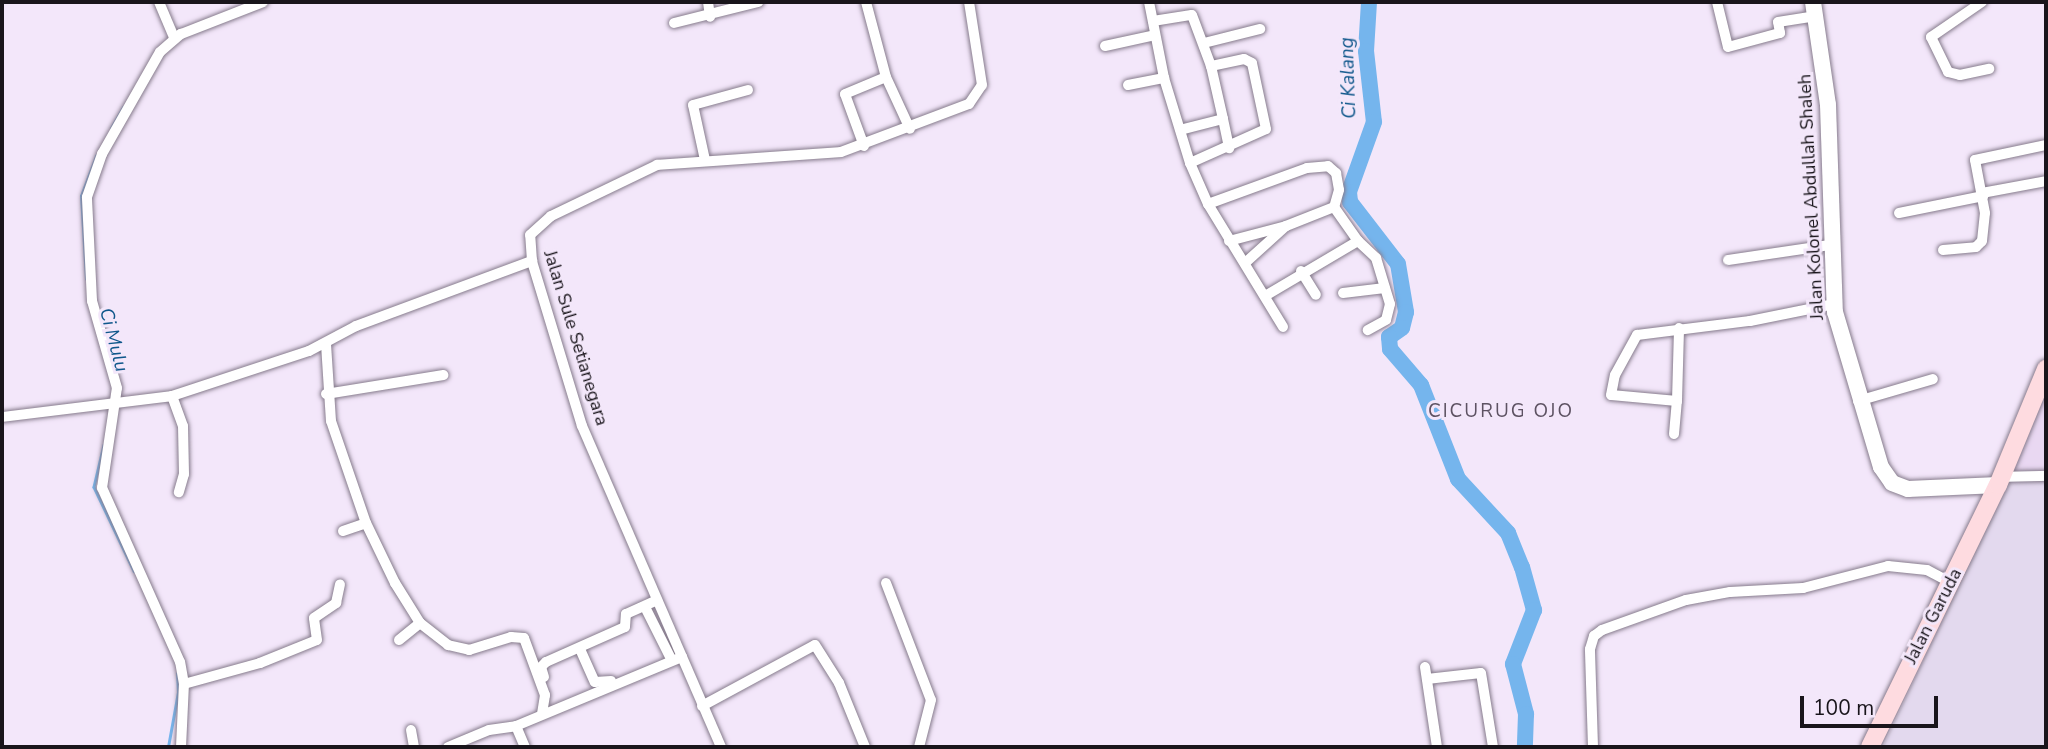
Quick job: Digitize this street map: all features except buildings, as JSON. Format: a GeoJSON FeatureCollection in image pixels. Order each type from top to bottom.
{"type":"FeatureCollection","features":[{"type":"Feature","properties":{"kind":"main road","name":"Jalan Kolonel Abdullah Shaleh"},"geometry":{"type":"LineString","coordinates":[[1814,9],[1828,105],[1830,245],[1834,304],[1858,401],[1883,472],[1895,485],[1914,489],[1999,481]]}},
{"type":"Feature","properties":{"kind":"main road","name":"Jalan Garuda"},"geometry":{"type":"LineString","coordinates":[[1870,747],[1999,481],[2046,369]]}},
{"type":"Feature","properties":{"kind":"street"},"geometry":{"type":"LineString","coordinates":[[159,2],[172,34]]}},
{"type":"Feature","properties":{"kind":"street"},"geometry":{"type":"LineString","coordinates":[[181,747],[184,684],[171,637],[103,493],[103,470],[114,403],[113,365],[92,301],[87,197],[122,117],[172,34],[263,2]]}},
{"type":"Feature","properties":{"kind":"street"},"geometry":{"type":"LineString","coordinates":[[708,2],[710,18]]}},
{"type":"Feature","properties":{"kind":"street"},"geometry":{"type":"LineString","coordinates":[[674,23],[710,18],[758,2]]}},
{"type":"Feature","properties":{"kind":"street"},"geometry":{"type":"LineString","coordinates":[[866,2],[886,77],[909,129]]}},
{"type":"Feature","properties":{"kind":"street","name":"Jalan Sule Setianegara"},"geometry":{"type":"LineString","coordinates":[[721,747],[676,658],[657,600],[582,426],[532,261],[530,235],[544,219],[657,165],[803,156],[864,146],[969,104],[980,94],[969,2]]}},
{"type":"Feature","properties":{"kind":"street"},"geometry":{"type":"LineString","coordinates":[[1149,2],[1164,78],[1191,163],[1208,204],[1283,327]]}},
{"type":"Feature","properties":{"kind":"street"},"geometry":{"type":"LineString","coordinates":[[1717,2],[1728,47],[1780,33],[1778,22],[1814,9]]}},
{"type":"Feature","properties":{"kind":"street"},"geometry":{"type":"LineString","coordinates":[[1982,2],[1931,37],[1948,72],[1960,75],[1989,69]]}},
{"type":"Feature","properties":{"kind":"street"},"geometry":{"type":"LineString","coordinates":[[1153,21],[1192,15],[1211,66],[1229,148]]}},
{"type":"Feature","properties":{"kind":"street"},"geometry":{"type":"LineString","coordinates":[[1204,43],[1260,29]]}},
{"type":"Feature","properties":{"kind":"street"},"geometry":{"type":"LineString","coordinates":[[1105,46],[1155,36]]}},
{"type":"Feature","properties":{"kind":"street"},"geometry":{"type":"LineString","coordinates":[[1191,163],[1261,135],[1267,124],[1251,61],[1211,66]]}},
{"type":"Feature","properties":{"kind":"street"},"geometry":{"type":"LineString","coordinates":[[864,146],[845,94],[886,77]]}},
{"type":"Feature","properties":{"kind":"street"},"geometry":{"type":"LineString","coordinates":[[1128,85],[1164,78]]}},
{"type":"Feature","properties":{"kind":"street"},"geometry":{"type":"LineString","coordinates":[[705,160],[693,105],[748,90]]}},
{"type":"Feature","properties":{"kind":"street"},"geometry":{"type":"LineString","coordinates":[[1180,130],[1223,119]]}},
{"type":"Feature","properties":{"kind":"street"},"geometry":{"type":"LineString","coordinates":[[1943,250],[1980,244],[1986,219],[1974,165],[1976,159],[2046,145]]}},
{"type":"Feature","properties":{"kind":"street"},"geometry":{"type":"LineString","coordinates":[[1208,204],[1324,166],[1334,170],[1339,180],[1334,206],[1358,241],[1376,258],[1385,288],[1389,317],[1367,330]]}},
{"type":"Feature","properties":{"kind":"street"},"geometry":{"type":"LineString","coordinates":[[1899,213],[2046,181]]}},
{"type":"Feature","properties":{"kind":"street"},"geometry":{"type":"LineString","coordinates":[[1229,241],[1286,226],[1334,206]]}},
{"type":"Feature","properties":{"kind":"street"},"geometry":{"type":"LineString","coordinates":[[1245,263],[1286,226]]}},
{"type":"Feature","properties":{"kind":"street"},"geometry":{"type":"LineString","coordinates":[[1265,296],[1301,271],[1358,241]]}},
{"type":"Feature","properties":{"kind":"street"},"geometry":{"type":"LineString","coordinates":[[1728,260],[1830,245]]}},
{"type":"Feature","properties":{"kind":"street"},"geometry":{"type":"LineString","coordinates":[[2,417],[172,396],[326,344],[356,326],[532,261]]}},
{"type":"Feature","properties":{"kind":"street"},"geometry":{"type":"LineString","coordinates":[[1301,271],[1316,295]]}},
{"type":"Feature","properties":{"kind":"street"},"geometry":{"type":"LineString","coordinates":[[1343,293],[1385,288]]}},
{"type":"Feature","properties":{"kind":"street"},"geometry":{"type":"LineString","coordinates":[[1677,401],[1615,399],[1610,391],[1637,335],[1750,321],[1834,304]]}},
{"type":"Feature","properties":{"kind":"street"},"geometry":{"type":"LineString","coordinates":[[1674,434],[1679,328]]}},
{"type":"Feature","properties":{"kind":"street"},"geometry":{"type":"LineString","coordinates":[[326,344],[326,394],[331,421],[366,523],[420,623],[449,645],[469,650],[511,637],[524,638],[545,695],[542,713]]}},
{"type":"Feature","properties":{"kind":"street"},"geometry":{"type":"LineString","coordinates":[[326,394],[443,375]]}},
{"type":"Feature","properties":{"kind":"street"},"geometry":{"type":"LineString","coordinates":[[1858,401],[1933,379]]}},
{"type":"Feature","properties":{"kind":"street"},"geometry":{"type":"LineString","coordinates":[[172,396],[183,426],[184,474],[179,492]]}},
{"type":"Feature","properties":{"kind":"street"},"geometry":{"type":"LineString","coordinates":[[1999,481],[2046,475]]}},
{"type":"Feature","properties":{"kind":"street"},"geometry":{"type":"LineString","coordinates":[[342,531],[366,523]]}},
{"type":"Feature","properties":{"kind":"street"},"geometry":{"type":"LineString","coordinates":[[1593,747],[1590,649],[1598,633],[1686,600],[1730,592],[1803,588],[1888,566],[1927,570],[1950,582]]}},
{"type":"Feature","properties":{"kind":"street"},"geometry":{"type":"LineString","coordinates":[[886,583],[931,701],[919,747]]}},
{"type":"Feature","properties":{"kind":"street"},"geometry":{"type":"LineString","coordinates":[[184,684],[249,666],[317,640],[314,618],[336,603],[340,584]]}},
{"type":"Feature","properties":{"kind":"street"},"geometry":{"type":"LineString","coordinates":[[551,696],[541,667],[625,627],[626,614],[657,600]]}},
{"type":"Feature","properties":{"kind":"street"},"geometry":{"type":"LineString","coordinates":[[448,747],[489,730],[516,726],[676,658],[645,607]]}},
{"type":"Feature","properties":{"kind":"street"},"geometry":{"type":"LineString","coordinates":[[399,640],[420,623]]}},
{"type":"Feature","properties":{"kind":"street"},"geometry":{"type":"LineString","coordinates":[[702,706],[815,645],[839,683],[864,747]]}},
{"type":"Feature","properties":{"kind":"street"},"geometry":{"type":"LineString","coordinates":[[580,649],[598,684],[644,667]]}},
{"type":"Feature","properties":{"kind":"street"},"geometry":{"type":"LineString","coordinates":[[1425,667],[1437,747]]}},
{"type":"Feature","properties":{"kind":"street"},"geometry":{"type":"LineString","coordinates":[[1427,679],[1481,673],[1493,747]]}},
{"type":"Feature","properties":{"kind":"street"},"geometry":{"type":"LineString","coordinates":[[516,726],[525,747]]}},
{"type":"Feature","properties":{"kind":"street"},"geometry":{"type":"LineString","coordinates":[[411,730],[414,747]]}},
{"type":"Feature","properties":{"kind":"shaded area"},"geometry":{"type":"Polygon","coordinates":[[[2046,378],[2046,473],[2005,474],[2046,378]]]}},
{"type":"Feature","properties":{"kind":"shaded area"},"geometry":{"type":"Polygon","coordinates":[[[2046,478],[2046,747],[1883,747],[2008,479],[2046,478]]]}},
{"type":"Feature","properties":{"kind":"waterway","name":"Ci Kalang"},"geometry":{"type":"LineString","coordinates":[[1369,2],[1366,51],[1374,122],[1349,192],[1350,202],[1398,264],[1406,312],[1402,328],[1389,337],[1390,349],[1421,385],[1458,479],[1508,533],[1522,567],[1534,610],[1513,664],[1526,714],[1525,747]]}},
{"type":"Feature","properties":{"kind":"waterway","name":"Ci Mulu"},"geometry":{"type":"LineString","coordinates":[[111,128],[123,107]]}},
{"type":"Feature","properties":{"kind":"waterway","name":"Ci Mulu"},"geometry":{"type":"LineString","coordinates":[[86,279],[81,196],[96,156]]}},
{"type":"Feature","properties":{"kind":"waterway","name":"Ci Mulu"},"geometry":{"type":"LineString","coordinates":[[104,445],[94,487],[134,571]]}},
{"type":"Feature","properties":{"kind":"waterway","name":"Ci Mulu"},"geometry":{"type":"LineString","coordinates":[[168,747],[178,692],[177,674]]}},
{"type":"Feature","properties":{"kind":"district","name":"CICURUG OJO"},"geometry":{"type":"Point","coordinates":[1501,412]}}]}
